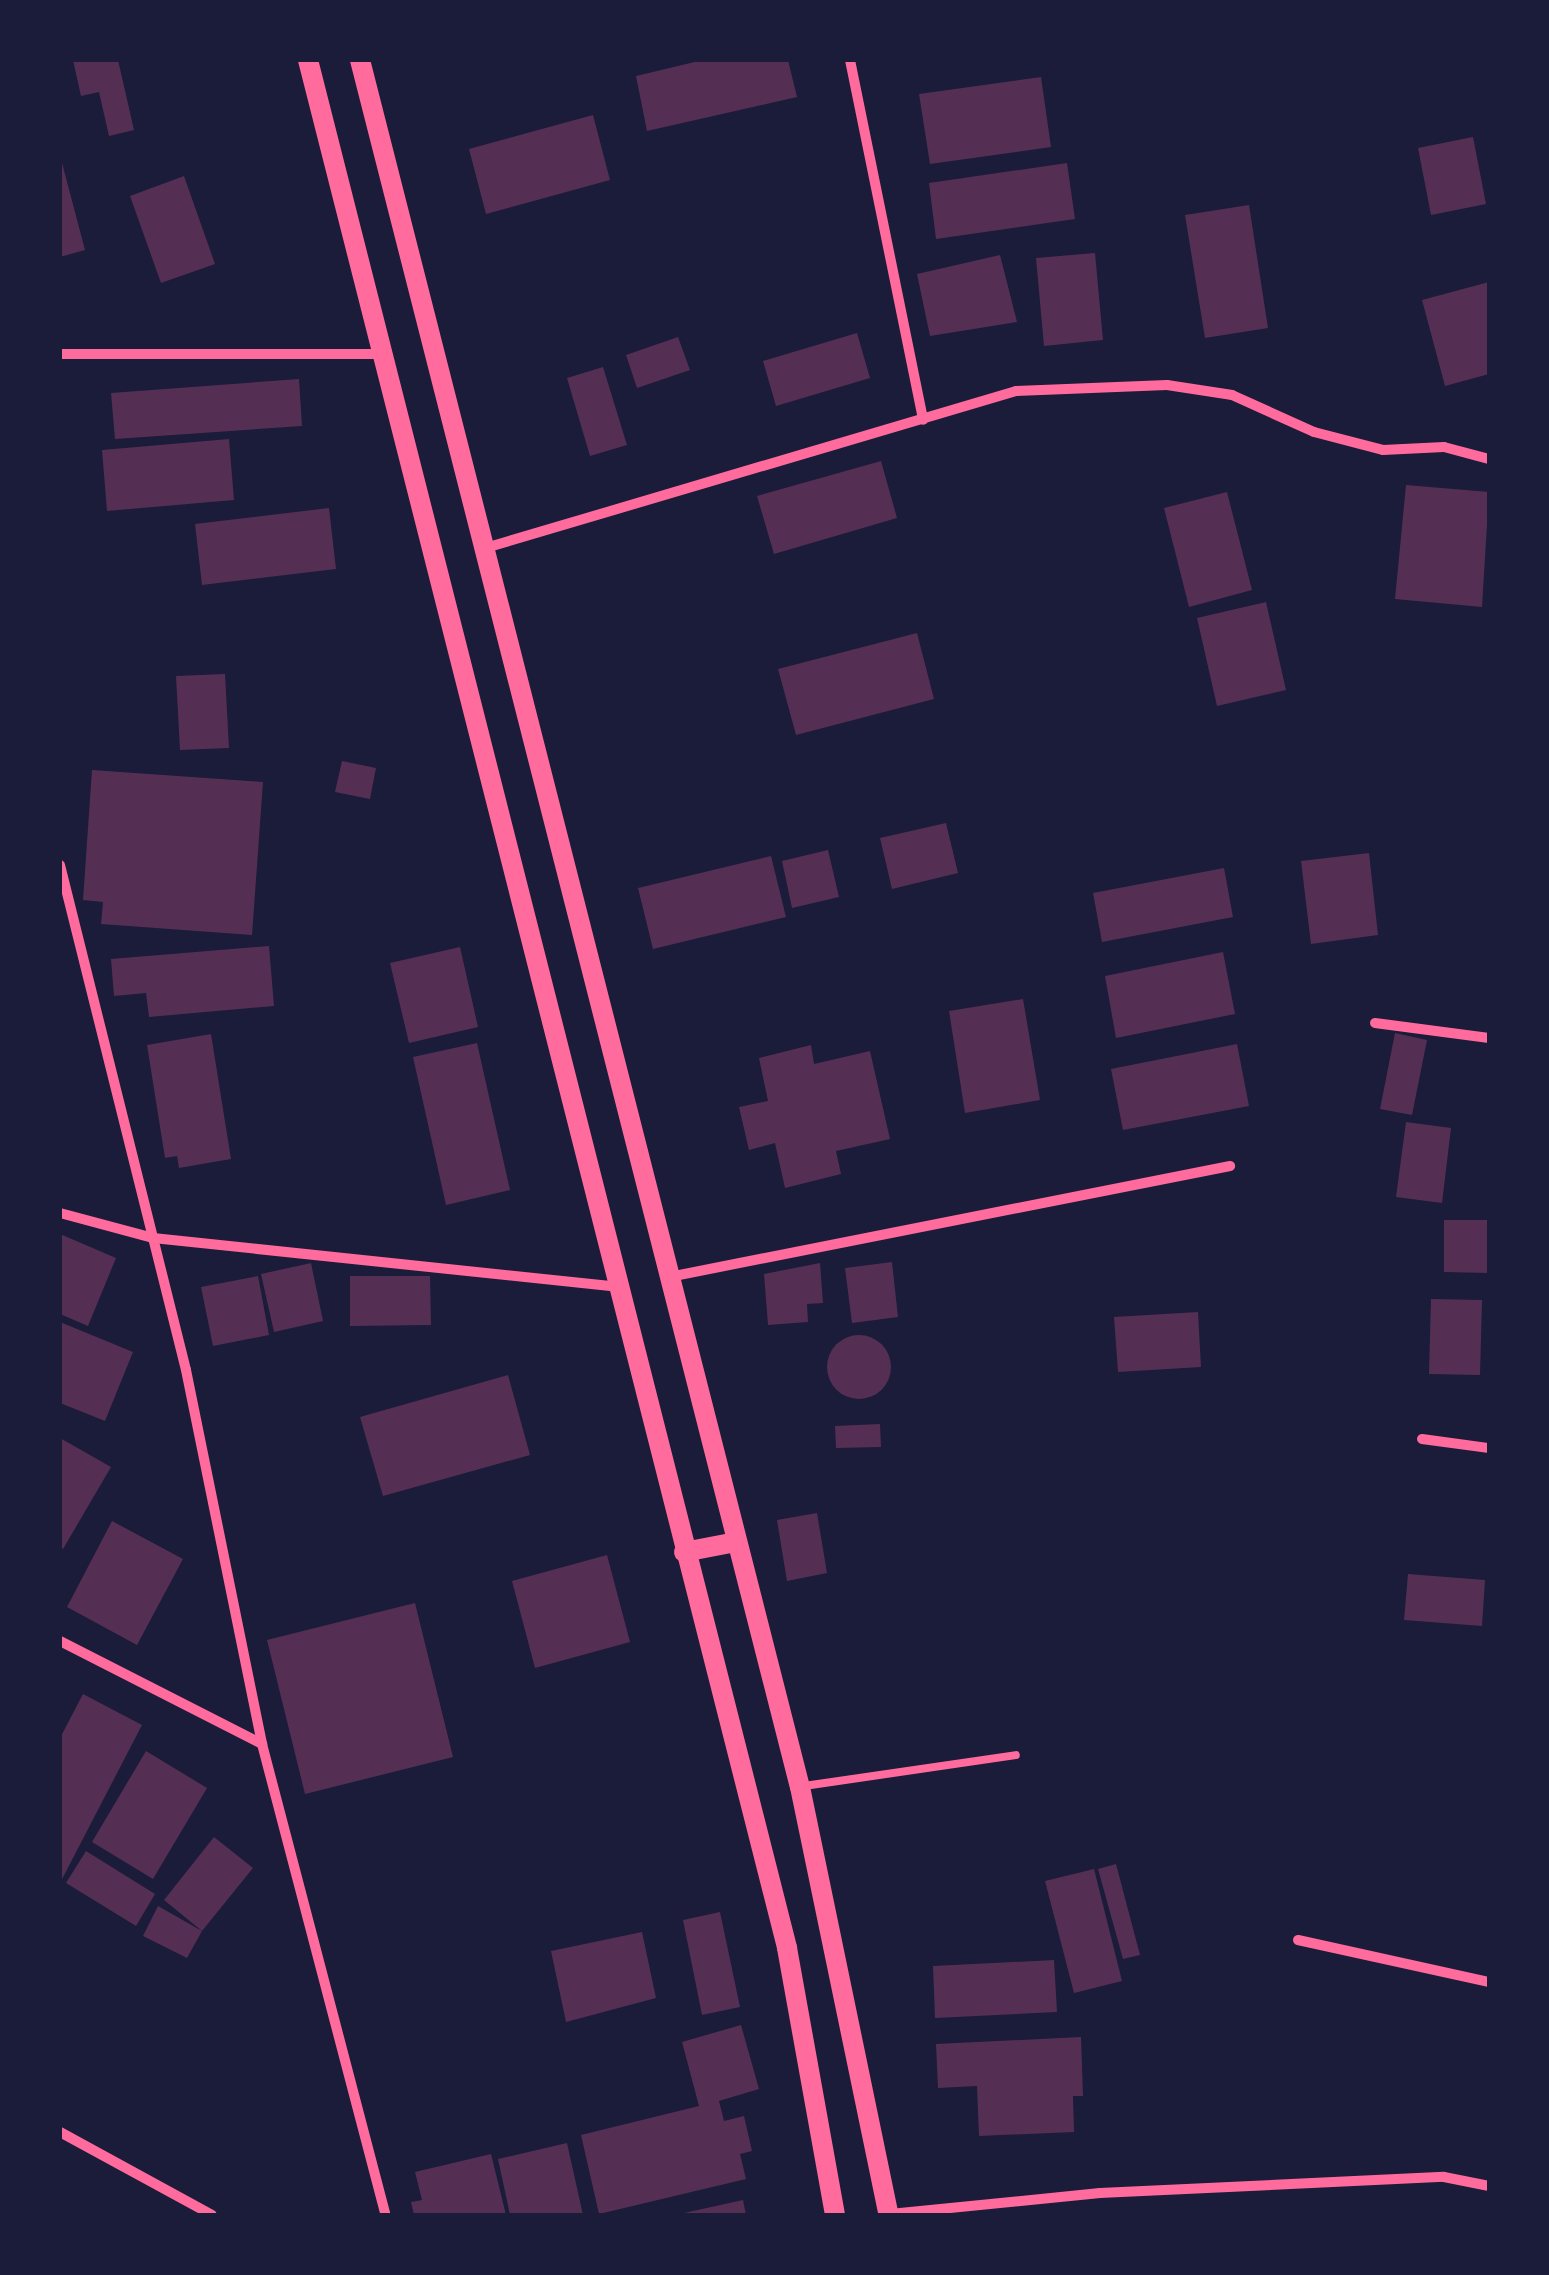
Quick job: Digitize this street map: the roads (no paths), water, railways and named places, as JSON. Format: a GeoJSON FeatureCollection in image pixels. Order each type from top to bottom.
{"type":"FeatureCollection","features":[{"type":"Feature","properties":{"kind":"main road"},"geometry":{"type":"LineString","coordinates":[[308,60],[787,1948],[835,2215]]}},
{"type":"Feature","properties":{"kind":"main road"},"geometry":{"type":"LineString","coordinates":[[360,60],[800,1787],[862,2060],[889,2215]]}},
{"type":"Feature","properties":{"kind":"main road"},"geometry":{"type":"LineString","coordinates":[[684,1552],[736,1542]]}},
{"type":"Feature","properties":{"kind":"street"},"geometry":{"type":"LineString","coordinates":[[850,60],[923,420]]}},
{"type":"Feature","properties":{"kind":"street"},"geometry":{"type":"LineString","coordinates":[[60,354],[381,354]]}},
{"type":"Feature","properties":{"kind":"street"},"geometry":{"type":"LineString","coordinates":[[482,549],[1016,391],[1167,385],[1232,395],[1314,432],[1383,450],[1444,447],[1489,460]]}},
{"type":"Feature","properties":{"kind":"street"},"geometry":{"type":"LineString","coordinates":[[60,865],[153,1238],[262,1744],[386,2215]]}},
{"type":"Feature","properties":{"kind":"street"},"geometry":{"type":"LineString","coordinates":[[1375,1022],[1489,1038]]}},
{"type":"Feature","properties":{"kind":"street"},"geometry":{"type":"LineString","coordinates":[[669,1276],[1230,1166]]}},
{"type":"Feature","properties":{"kind":"street"},"geometry":{"type":"LineString","coordinates":[[60,1214],[153,1238],[617,1286]]}},
{"type":"Feature","properties":{"kind":"street"},"geometry":{"type":"LineString","coordinates":[[1422,1439],[1489,1448]]}},
{"type":"Feature","properties":{"kind":"street"},"geometry":{"type":"LineString","coordinates":[[60,1641],[262,1744]]}},
{"type":"Feature","properties":{"kind":"street"},"geometry":{"type":"LineString","coordinates":[[1298,1940],[1489,1982]]}},
{"type":"Feature","properties":{"kind":"street"},"geometry":{"type":"LineString","coordinates":[[60,2132],[212,2215]]}},
{"type":"Feature","properties":{"kind":"street"},"geometry":{"type":"LineString","coordinates":[[889,2215],[1100,2193],[1444,2177],[1489,2186]]}},
{"type":"Feature","properties":{"kind":"lane"},"geometry":{"type":"LineString","coordinates":[[800,1787],[1016,1755]]}}]}
